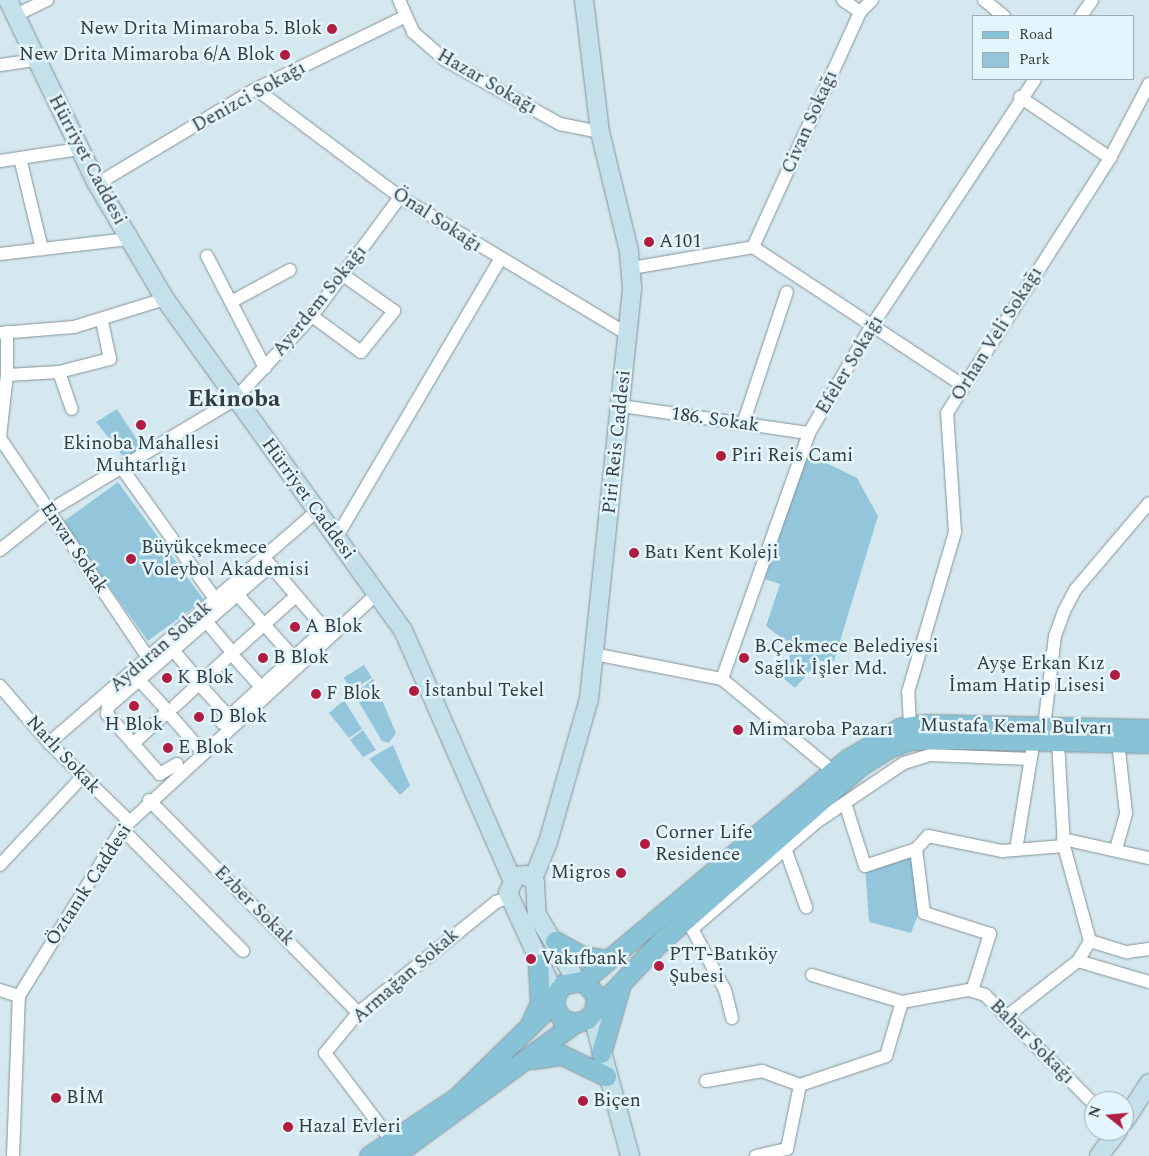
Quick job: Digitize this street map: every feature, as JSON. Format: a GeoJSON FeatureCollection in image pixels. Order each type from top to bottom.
{"type":"FeatureCollection","features":[{"type":"Feature","properties":{"kind":"main road","name":"Hürriyet Caddesi"},"geometry":{"type":"LineString","coordinates":[[8,0],[35,60],[97,184],[165,299],[234,400],[318,511],[403,630],[512,879]]}},
{"type":"Feature","properties":{"kind":"main road","name":"Piri Reis Caddesi"},"geometry":{"type":"LineString","coordinates":[[534,886],[568,778],[589,699],[621,406],[632,268],[600,132],[584,0]]}},
{"type":"Feature","properties":{"kind":"main road","name":"Mustafa Kemal Bulvarı"},"geometry":{"type":"LineString","coordinates":[[579,981],[647,931],[833,771],[877,738],[910,726],[1036,742],[1149,729]]}},
{"type":"Feature","properties":{"kind":"main road"},"geometry":{"type":"LineString","coordinates":[[369,1156],[402,1150],[586,1017],[623,980],[690,923],[860,766],[889,748],[910,740],[1149,742]]}},
{"type":"Feature","properties":{"kind":"main road"},"geometry":{"type":"LineString","coordinates":[[586,1017],[558,1014],[554,998],[512,899],[512,879],[520,875],[534,886],[537,915],[579,981],[593,989],[586,1017],[630,1156]]}},
{"type":"Feature","properties":{"kind":"main road"},"geometry":{"type":"LineString","coordinates":[[512,899],[526,903],[534,886]]}},
{"type":"Feature","properties":{"kind":"main road"},"geometry":{"type":"LineString","coordinates":[[555,941],[582,956],[606,960]]}},
{"type":"Feature","properties":{"kind":"main road"},"geometry":{"type":"LineString","coordinates":[[521,1038],[540,1003],[538,964]]}},
{"type":"Feature","properties":{"kind":"main road"},"geometry":{"type":"LineString","coordinates":[[601,1053],[623,980]]}},
{"type":"Feature","properties":{"kind":"main road"},"geometry":{"type":"LineString","coordinates":[[402,1150],[521,1038],[563,984],[579,981]]}},
{"type":"Feature","properties":{"kind":"main road"},"geometry":{"type":"LineString","coordinates":[[586,1017],[601,1053],[606,1076]]}},
{"type":"Feature","properties":{"kind":"main road"},"geometry":{"type":"LineString","coordinates":[[524,1062],[562,1055],[606,1076]]}},
{"type":"Feature","properties":{"kind":"main road"},"geometry":{"type":"LineString","coordinates":[[1134,1106],[1149,1083]]}},
{"type":"Feature","properties":{"kind":"main road"},"geometry":{"type":"LineString","coordinates":[[1099,1156],[1110,1141]]}},
{"type":"Feature","properties":{"kind":"street"},"geometry":{"type":"LineString","coordinates":[[14,16],[47,0]]}},
{"type":"Feature","properties":{"kind":"street","name":"Hazar Sokağı"},"geometry":{"type":"LineString","coordinates":[[399,0],[404,17],[424,44],[445,60],[560,124],[600,132]]}},
{"type":"Feature","properties":{"kind":"street"},"geometry":{"type":"LineString","coordinates":[[842,0],[860,12]]}},
{"type":"Feature","properties":{"kind":"street","name":"Civan Sokağı"},"geometry":{"type":"LineString","coordinates":[[754,247],[860,12],[872,0]]}},
{"type":"Feature","properties":{"kind":"street"},"geometry":{"type":"LineString","coordinates":[[984,0],[1003,15]]}},
{"type":"Feature","properties":{"kind":"street"},"geometry":{"type":"LineString","coordinates":[[1082,15],[1092,0]]}},
{"type":"Feature","properties":{"kind":"street","name":"Denizci Sokağı"},"geometry":{"type":"LineString","coordinates":[[97,184],[256,89],[404,17]]}},
{"type":"Feature","properties":{"kind":"street"},"geometry":{"type":"LineString","coordinates":[[0,65],[35,60]]}},
{"type":"Feature","properties":{"kind":"street","name":"Efeler Sokağı"},"geometry":{"type":"LineString","coordinates":[[722,679],[809,433],[871,327],[1020,97],[1034,80]]}},
{"type":"Feature","properties":{"kind":"street","name":"Orhan Veli Sokağı"},"geometry":{"type":"LineString","coordinates":[[910,726],[908,692],[955,532],[947,413],[1110,158],[1149,84]]}},
{"type":"Feature","properties":{"kind":"street","name":"Önal Sokağı"},"geometry":{"type":"LineString","coordinates":[[256,89],[400,197],[499,261],[627,334]]}},
{"type":"Feature","properties":{"kind":"street"},"geometry":{"type":"LineString","coordinates":[[1020,97],[1110,158]]}},
{"type":"Feature","properties":{"kind":"street"},"geometry":{"type":"LineString","coordinates":[[0,161],[79,149]]}},
{"type":"Feature","properties":{"kind":"street"},"geometry":{"type":"LineString","coordinates":[[20,158],[42,249]]}},
{"type":"Feature","properties":{"kind":"street","name":"Ayerdem Sokağı"},"geometry":{"type":"LineString","coordinates":[[0,550],[48,511],[234,400],[312,316],[400,197]]}},
{"type":"Feature","properties":{"kind":"street"},"geometry":{"type":"LineString","coordinates":[[0,254],[128,239]]}},
{"type":"Feature","properties":{"kind":"street"},"geometry":{"type":"LineString","coordinates":[[632,268],[754,247],[871,327],[964,386]]}},
{"type":"Feature","properties":{"kind":"street"},"geometry":{"type":"LineString","coordinates":[[207,256],[265,368]]}},
{"type":"Feature","properties":{"kind":"street"},"geometry":{"type":"LineString","coordinates":[[336,538],[499,261]]}},
{"type":"Feature","properties":{"kind":"street"},"geometry":{"type":"LineString","coordinates":[[231,302],[290,270]]}},
{"type":"Feature","properties":{"kind":"street"},"geometry":{"type":"LineString","coordinates":[[312,316],[361,352],[394,310],[343,275]]}},
{"type":"Feature","properties":{"kind":"street"},"geometry":{"type":"LineString","coordinates":[[743,424],[787,292]]}},
{"type":"Feature","properties":{"kind":"street"},"geometry":{"type":"LineString","coordinates":[[0,437],[7,375],[3,333],[74,327],[102,320],[165,299]]}},
{"type":"Feature","properties":{"kind":"street"},"geometry":{"type":"LineString","coordinates":[[7,375],[59,372],[110,359],[102,320]]}},
{"type":"Feature","properties":{"kind":"street"},"geometry":{"type":"LineString","coordinates":[[59,372],[72,409]]}},
{"type":"Feature","properties":{"kind":"street","name":"186. Sokak"},"geometry":{"type":"LineString","coordinates":[[621,406],[809,433]]}},
{"type":"Feature","properties":{"kind":"street","name":"Envar Sokak"},"geometry":{"type":"LineString","coordinates":[[0,437],[149,659]]}},
{"type":"Feature","properties":{"kind":"street"},"geometry":{"type":"LineString","coordinates":[[121,468],[216,600]]}},
{"type":"Feature","properties":{"kind":"street"},"geometry":{"type":"LineString","coordinates":[[1016,850],[1055,636],[1064,611],[1076,590],[1149,503]]}},
{"type":"Feature","properties":{"kind":"street","name":"Ayduran Sokak"},"geometry":{"type":"LineString","coordinates":[[50,743],[216,600],[268,562],[318,511]]}},
{"type":"Feature","properties":{"kind":"street"},"geometry":{"type":"LineString","coordinates":[[268,562],[328,632],[293,657],[166,775],[133,744],[106,714],[108,707],[237,594],[268,562]]}},
{"type":"Feature","properties":{"kind":"street"},"geometry":{"type":"LineString","coordinates":[[237,594],[293,657]]}},
{"type":"Feature","properties":{"kind":"street","name":"Öztanık Caddesi"},"geometry":{"type":"LineString","coordinates":[[13,1156],[19,996],[125,826],[149,800],[328,632],[377,594]]}},
{"type":"Feature","properties":{"kind":"street"},"geometry":{"type":"LineString","coordinates":[[133,744],[296,596]]}},
{"type":"Feature","properties":{"kind":"street"},"geometry":{"type":"LineString","coordinates":[[206,621],[261,687]]}},
{"type":"Feature","properties":{"kind":"street"},"geometry":{"type":"LineString","coordinates":[[173,650],[229,717]]}},
{"type":"Feature","properties":{"kind":"street"},"geometry":{"type":"LineString","coordinates":[[594,654],[722,679],[833,771]]}},
{"type":"Feature","properties":{"kind":"street"},"geometry":{"type":"LineString","coordinates":[[139,680],[169,711],[197,746]]}},
{"type":"Feature","properties":{"kind":"street","name":"Narlı Sokak"},"geometry":{"type":"LineString","coordinates":[[0,686],[125,826],[243,951]]}},
{"type":"Feature","properties":{"kind":"street"},"geometry":{"type":"LineString","coordinates":[[1006,1017],[1078,960],[1090,941],[1063,843],[1058,741]]}},
{"type":"Feature","properties":{"kind":"street"},"geometry":{"type":"LineString","coordinates":[[732,1018],[725,990],[690,923],[845,803],[904,763],[930,755],[1036,742]]}},
{"type":"Feature","properties":{"kind":"street"},"geometry":{"type":"LineString","coordinates":[[1116,849],[1126,813],[1118,742]]}},
{"type":"Feature","properties":{"kind":"street"},"geometry":{"type":"LineString","coordinates":[[0,865],[82,777]]}},
{"type":"Feature","properties":{"kind":"street","name":"Ezber Sokak"},"geometry":{"type":"LineString","coordinates":[[149,800],[358,1014]]}},
{"type":"Feature","properties":{"kind":"street"},"geometry":{"type":"LineString","coordinates":[[845,803],[865,866],[916,850],[928,836],[985,849],[1016,850],[1063,843],[1116,849],[1149,858]]}},
{"type":"Feature","properties":{"kind":"street"},"geometry":{"type":"LineString","coordinates":[[785,848],[806,907]]}},
{"type":"Feature","properties":{"kind":"street"},"geometry":{"type":"LineString","coordinates":[[916,850],[924,913],[990,934],[972,992]]}},
{"type":"Feature","properties":{"kind":"street","name":"Armağan Sokak"},"geometry":{"type":"LineString","coordinates":[[402,1150],[325,1053],[358,1014],[496,902],[512,899]]}},
{"type":"Feature","properties":{"kind":"street"},"geometry":{"type":"LineString","coordinates":[[1090,941],[1127,952],[1149,949]]}},
{"type":"Feature","properties":{"kind":"street"},"geometry":{"type":"LineString","coordinates":[[1078,960],[1149,982]]}},
{"type":"Feature","properties":{"kind":"street"},"geometry":{"type":"LineString","coordinates":[[706,1081],[762,1071],[800,1084],[886,1056],[902,1002],[812,975]]}},
{"type":"Feature","properties":{"kind":"street"},"geometry":{"type":"LineString","coordinates":[[0,990],[19,996]]}},
{"type":"Feature","properties":{"kind":"street","name":"Bahar Sokağı"},"geometry":{"type":"LineString","coordinates":[[902,1002],[972,992],[985,995],[1084,1094]]}},
{"type":"Feature","properties":{"kind":"street"},"geometry":{"type":"LineString","coordinates":[[756,1156],[787,1152],[800,1084]]}},
{"type":"Feature","properties":{"kind":"green space"},"geometry":{"type":"Polygon","coordinates":[[[117,409],[143,449],[125,459],[96,422],[117,409]]]}},
{"type":"Feature","properties":{"kind":"green space"},"geometry":{"type":"Polygon","coordinates":[[[806,453],[857,478],[878,516],[834,661],[819,661],[795,688],[776,672],[799,644],[784,640],[766,626],[780,584],[765,579],[806,453]]]}},
{"type":"Feature","properties":{"kind":"green space","name":"Büyükçekmece Voleybol Akademisi"},"geometry":{"type":"Polygon","coordinates":[[[118,482],[204,600],[148,641],[62,523],[118,482]]]}},
{"type":"Feature","properties":{"kind":"green space"},"geometry":{"type":"Polygon","coordinates":[[[364,665],[372,678],[352,690],[344,678],[364,665]]]}},
{"type":"Feature","properties":{"kind":"green space"},"geometry":{"type":"Polygon","coordinates":[[[373,679],[396,733],[389,743],[382,741],[354,694],[373,679]]]}},
{"type":"Feature","properties":{"kind":"green space"},"geometry":{"type":"Polygon","coordinates":[[[344,700],[362,729],[349,738],[329,713],[344,700]]]}},
{"type":"Feature","properties":{"kind":"green space"},"geometry":{"type":"Polygon","coordinates":[[[363,730],[376,750],[363,757],[350,740],[363,730]]]}},
{"type":"Feature","properties":{"kind":"green space"},"geometry":{"type":"Polygon","coordinates":[[[393,745],[410,786],[400,795],[369,759],[393,745]]]}},
{"type":"Feature","properties":{"kind":"green space"},"geometry":{"type":"Polygon","coordinates":[[[916,849],[922,904],[911,933],[869,922],[865,866],[916,849]]]}},
{"type":"Feature","properties":{"kind":"place","name":"New Drita Mimaroba 5. Blok"},"geometry":{"type":"Point","coordinates":[332,29]}},
{"type":"Feature","properties":{"kind":"place","name":"New Drita Mimaroba 6/A Blok"},"geometry":{"type":"Point","coordinates":[285,55]}},
{"type":"Feature","properties":{"kind":"place","name":"A101"},"geometry":{"type":"Point","coordinates":[649,242]}},
{"type":"Feature","properties":{"kind":"place","name":"Ekinoba Mahallesi Muhtarlığı"},"geometry":{"type":"Point","coordinates":[141,425]}},
{"type":"Feature","properties":{"kind":"place","name":"Piri Reis Cami"},"geometry":{"type":"Point","coordinates":[721,456]}},
{"type":"Feature","properties":{"kind":"place","name":"Batı Kent Koleji"},"geometry":{"type":"Point","coordinates":[634,553]}},
{"type":"Feature","properties":{"kind":"place","name":"Büyükçekmece Voleybol Akademisi"},"geometry":{"type":"Point","coordinates":[131,559]}},
{"type":"Feature","properties":{"kind":"place","name":"A Blok"},"geometry":{"type":"Point","coordinates":[295,627]}},
{"type":"Feature","properties":{"kind":"place","name":"B Blok"},"geometry":{"type":"Point","coordinates":[263,658]}},
{"type":"Feature","properties":{"kind":"place","name":"B.Çekmece Belediyesi Sağlık İşler Md."},"geometry":{"type":"Point","coordinates":[744,658]}},
{"type":"Feature","properties":{"kind":"place","name":"Ayşe Erkan Kız İmam Hatip Lisesi"},"geometry":{"type":"Point","coordinates":[1115,675]}},
{"type":"Feature","properties":{"kind":"place","name":"K Blok"},"geometry":{"type":"Point","coordinates":[167,678]}},
{"type":"Feature","properties":{"kind":"place","name":"İstanbul Tekel"},"geometry":{"type":"Point","coordinates":[414,691]}},
{"type":"Feature","properties":{"kind":"place","name":"F Blok"},"geometry":{"type":"Point","coordinates":[316,694]}},
{"type":"Feature","properties":{"kind":"place","name":"H Blok"},"geometry":{"type":"Point","coordinates":[134,706]}},
{"type":"Feature","properties":{"kind":"place","name":"D Blok"},"geometry":{"type":"Point","coordinates":[199,717]}},
{"type":"Feature","properties":{"kind":"place","name":"Mimaroba Pazarı"},"geometry":{"type":"Point","coordinates":[738,730]}},
{"type":"Feature","properties":{"kind":"place","name":"E Blok"},"geometry":{"type":"Point","coordinates":[168,748]}},
{"type":"Feature","properties":{"kind":"place","name":"Corner Life Residence"},"geometry":{"type":"Point","coordinates":[645,844]}},
{"type":"Feature","properties":{"kind":"place","name":"Migros"},"geometry":{"type":"Point","coordinates":[621,873]}},
{"type":"Feature","properties":{"kind":"place","name":"Vakıfbank"},"geometry":{"type":"Point","coordinates":[531,959]}},
{"type":"Feature","properties":{"kind":"place","name":"PTT-Batıköy Şubesi"},"geometry":{"type":"Point","coordinates":[659,966]}},
{"type":"Feature","properties":{"kind":"place","name":"BİM"},"geometry":{"type":"Point","coordinates":[56,1098]}},
{"type":"Feature","properties":{"kind":"place","name":"Biçen"},"geometry":{"type":"Point","coordinates":[583,1101]}},
{"type":"Feature","properties":{"kind":"place","name":"Hazal Evleri"},"geometry":{"type":"Point","coordinates":[288,1127]}},
{"type":"Feature","properties":{"kind":"district","name":"Ekinoba"},"geometry":{"type":"Point","coordinates":[234,400]}}]}
